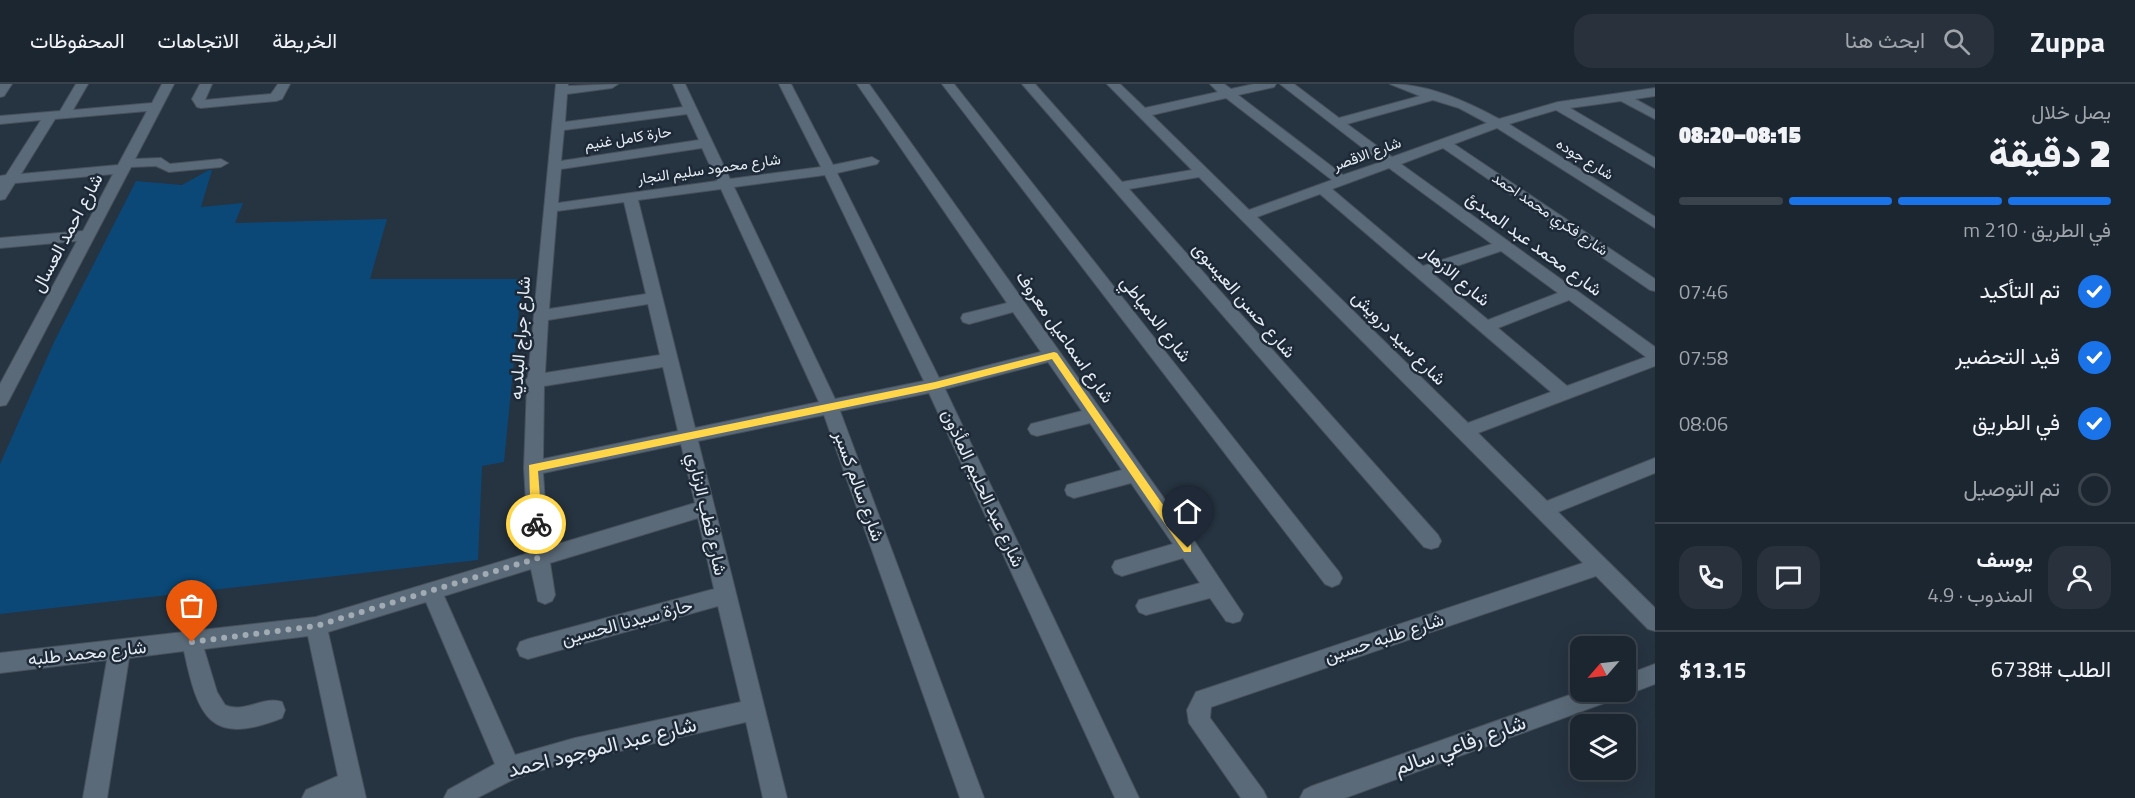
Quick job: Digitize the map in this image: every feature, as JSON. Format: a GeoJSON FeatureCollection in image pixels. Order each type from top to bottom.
{"type":"FeatureCollection","features":[{"type":"Feature","properties":{"kind":"street"},"geometry":{"type":"LineString","coordinates":[[0,93],[6,84]]}},
{"type":"Feature","properties":{"kind":"street"},"geometry":{"type":"LineString","coordinates":[[64,114],[82,84]]}},
{"type":"Feature","properties":{"kind":"street","name":"شارع احمد العسال"},"geometry":{"type":"LineString","coordinates":[[0,400],[168,84]]}},
{"type":"Feature","properties":{"kind":"street"},"geometry":{"type":"LineString","coordinates":[[206,84],[198,99],[201,104],[272,98],[278,96],[284,84]]}},
{"type":"Feature","properties":{"kind":"street"},"geometry":{"type":"LineString","coordinates":[[562,88],[612,84]]}},
{"type":"Feature","properties":{"kind":"street","name":"شارع سالم كسبر"},"geometry":{"type":"LineString","coordinates":[[679,84],[830,407],[972,798]]}},
{"type":"Feature","properties":{"kind":"street","name":"شارع عبد الحليم المأذون"},"geometry":{"type":"LineString","coordinates":[[785,84],[830,170],[935,385],[1127,798]]}},
{"type":"Feature","properties":{"kind":"street","name":"شارع اسماعيل معروف"},"geometry":{"type":"LineString","coordinates":[[863,84],[1233,614]]}},
{"type":"Feature","properties":{"kind":"street","name":"شارع الدمياطي"},"geometry":{"type":"LineString","coordinates":[[948,84],[1332,578]]}},
{"type":"Feature","properties":{"kind":"street","name":"شارع حسن العيسوى"},"geometry":{"type":"LineString","coordinates":[[1028,84],[1431,541]]}},
{"type":"Feature","properties":{"kind":"street","name":"شارع سيد درويش"},"geometry":{"type":"LineString","coordinates":[[1113,84],[1600,566],[1651,613]]}},
{"type":"Feature","properties":{"kind":"street"},"geometry":{"type":"LineString","coordinates":[[1142,113],[1221,88],[1269,84]]}},
{"type":"Feature","properties":{"kind":"street","name":"شارع محمد عبد المبدئ"},"geometry":{"type":"LineString","coordinates":[[1286,84],[1655,356]]}},
{"type":"Feature","properties":{"kind":"street","name":"شارع جوده"},"geometry":{"type":"LineString","coordinates":[[1396,84],[1463,105],[1498,123],[1655,223]]}},
{"type":"Feature","properties":{"kind":"street","name":"شارع جراج البلديه"},"geometry":{"type":"LineString","coordinates":[[545,595],[538,558],[533,468],[534,381],[562,88]]}},
{"type":"Feature","properties":{"kind":"street"},"geometry":{"type":"LineString","coordinates":[[1221,88],[1342,181]]}},
{"type":"Feature","properties":{"kind":"street","name":"شارع الاقصر"},"geometry":{"type":"LineString","coordinates":[[1247,216],[1498,123],[1558,106],[1655,92]]}},
{"type":"Feature","properties":{"kind":"street"},"geometry":{"type":"LineString","coordinates":[[1336,123],[1434,96]]}},
{"type":"Feature","properties":{"kind":"street"},"geometry":{"type":"LineString","coordinates":[[1625,98],[1655,115]]}},
{"type":"Feature","properties":{"kind":"street"},"geometry":{"type":"LineString","coordinates":[[0,120],[157,106]]}},
{"type":"Feature","properties":{"kind":"street"},"geometry":{"type":"LineString","coordinates":[[1558,106],[1655,164]]}},
{"type":"Feature","properties":{"kind":"street"},"geometry":{"type":"LineString","coordinates":[[558,127],[691,110]]}},
{"type":"Feature","properties":{"kind":"street"},"geometry":{"type":"LineString","coordinates":[[0,196],[5,180],[50,116]]}},
{"type":"Feature","properties":{"kind":"street","name":"حارة كامل غنيم"},"geometry":{"type":"LineString","coordinates":[[554,166],[707,143]]}},
{"type":"Feature","properties":{"kind":"street","name":"شارع فكري محمد احمد"},"geometry":{"type":"LineString","coordinates":[[1444,143],[1655,286]]}},
{"type":"Feature","properties":{"kind":"street","name":"شارع محمود سليم النجار"},"geometry":{"type":"LineString","coordinates":[[550,208],[724,182],[830,170],[872,161]]}},
{"type":"Feature","properties":{"kind":"street"},"geometry":{"type":"LineString","coordinates":[[5,180],[161,162],[169,168],[222,164]]}},
{"type":"Feature","properties":{"kind":"street"},"geometry":{"type":"LineString","coordinates":[[1119,187],[1202,172]]}},
{"type":"Feature","properties":{"kind":"street","name":"شارع الازهار"},"geometry":{"type":"LineString","coordinates":[[1322,188],[1565,394]]}},
{"type":"Feature","properties":{"kind":"street","name":"شارع قطب الزناري"},"geometry":{"type":"LineString","coordinates":[[630,196],[775,798]]}},
{"type":"Feature","properties":{"kind":"street"},"geometry":{"type":"LineString","coordinates":[[0,243],[88,235]]}},
{"type":"Feature","properties":{"kind":"street"},"geometry":{"type":"LineString","coordinates":[[1421,272],[1503,244]]}},
{"type":"Feature","properties":{"kind":"street"},"geometry":{"type":"LineString","coordinates":[[1485,327],[1570,294]]}},
{"type":"Feature","properties":{"kind":"street"},"geometry":{"type":"LineString","coordinates":[[540,316],[654,298]]}},
{"type":"Feature","properties":{"kind":"street"},"geometry":{"type":"LineString","coordinates":[[969,318],[1019,305]]}},
{"type":"Feature","properties":{"kind":"street"},"geometry":{"type":"LineString","coordinates":[[533,468],[935,385],[1054,355]]}},
{"type":"Feature","properties":{"kind":"street"},"geometry":{"type":"LineString","coordinates":[[534,381],[669,360]]}},
{"type":"Feature","properties":{"kind":"street"},"geometry":{"type":"LineString","coordinates":[[1465,431],[1655,360]]}},
{"type":"Feature","properties":{"kind":"street"},"geometry":{"type":"LineString","coordinates":[[1037,429],[1095,415]]}},
{"type":"Feature","properties":{"kind":"street"},"geometry":{"type":"LineString","coordinates":[[1544,510],[1655,465]]}},
{"type":"Feature","properties":{"kind":"street"},"geometry":{"type":"LineString","coordinates":[[1074,490],[1136,474]]}},
{"type":"Feature","properties":{"kind":"street","name":"شارع محمد طلبه"},"geometry":{"type":"LineString","coordinates":[[0,663],[316,626],[705,508]]}},
{"type":"Feature","properties":{"kind":"street"},"geometry":{"type":"LineString","coordinates":[[1122,567],[1188,548]]}},
{"type":"Feature","properties":{"kind":"street","name":"شارع طلبه حسين"},"geometry":{"type":"LineString","coordinates":[[1255,798],[1206,732],[1197,713],[1198,705],[1204,699],[1600,566]]}},
{"type":"Feature","properties":{"kind":"street"},"geometry":{"type":"LineString","coordinates":[[1146,606],[1215,588]]}},
{"type":"Feature","properties":{"kind":"street"},"geometry":{"type":"LineString","coordinates":[[432,591],[508,767]]}},
{"type":"Feature","properties":{"kind":"street","name":"حارة سيدنا الحسين"},"geometry":{"type":"LineString","coordinates":[[528,649],[726,595]]}},
{"type":"Feature","properties":{"kind":"street"},"geometry":{"type":"LineString","coordinates":[[314,798],[353,790],[316,626]]}},
{"type":"Feature","properties":{"kind":"street"},"geometry":{"type":"LineString","coordinates":[[192,642],[213,710],[224,717],[240,718],[274,710]]}},
{"type":"Feature","properties":{"kind":"street"},"geometry":{"type":"LineString","coordinates":[[95,798],[120,649]]}},
{"type":"Feature","properties":{"kind":"street"},"geometry":{"type":"LineString","coordinates":[[1636,681],[1655,674]]}},
{"type":"Feature","properties":{"kind":"street","name":"شارع رفاعي سالم"},"geometry":{"type":"LineString","coordinates":[[1312,798],[1579,702]]}},
{"type":"Feature","properties":{"kind":"street","name":"شارع عبد الموجود احمد"},"geometry":{"type":"LineString","coordinates":[[456,798],[475,784],[508,767],[566,751],[753,710]]}},
{"type":"Feature","properties":{"kind":"building"},"geometry":{"type":"Polygon","coordinates":[[[212,170],[201,207],[243,203],[235,223],[387,219],[370,279],[522,279],[504,462],[482,466],[478,560],[0,614],[0,464],[54,342],[136,181],[182,185],[212,170]]]}},
{"type":"Feature","properties":{"kind":"way so far"},"geometry":{"type":"LineString","coordinates":[[192,642],[316,626],[538,558],[536,524]]}},
{"type":"Feature","properties":{"kind":"route"},"geometry":{"type":"LineString","coordinates":[[536,524],[533,468],[935,385],[1054,355],[1188,548]]}}]}
